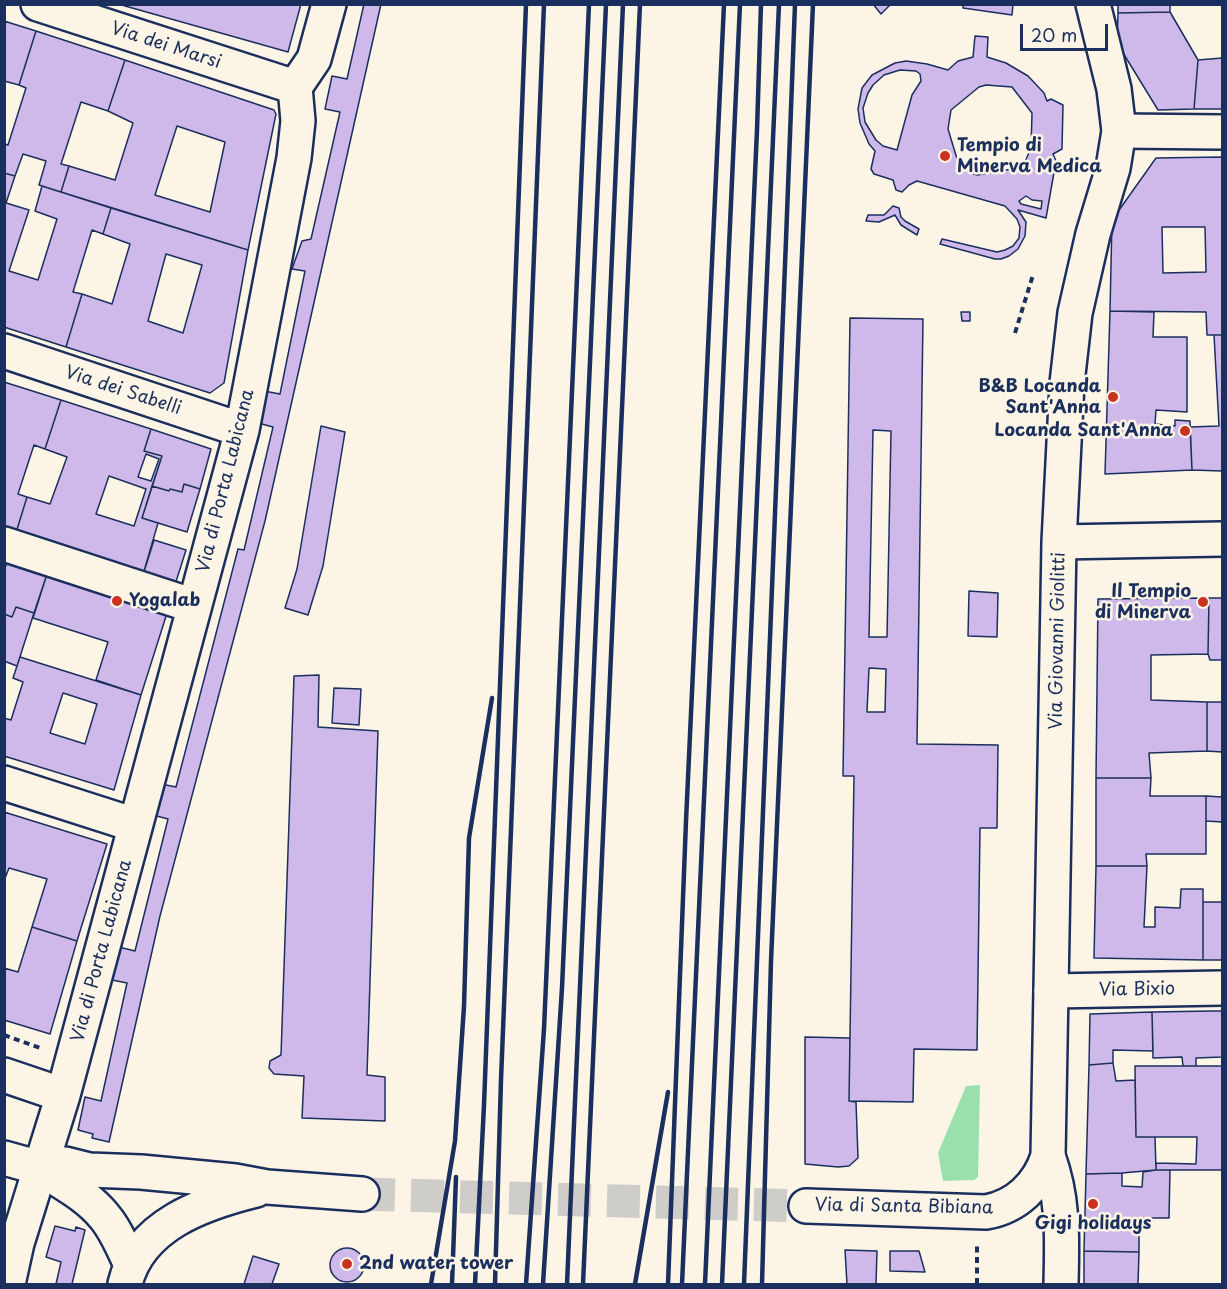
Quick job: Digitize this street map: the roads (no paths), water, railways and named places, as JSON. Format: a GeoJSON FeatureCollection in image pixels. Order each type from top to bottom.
{"type":"FeatureCollection","features":[{"type":"Feature","properties":{"kind":"street","name":"Via dei Marsi"},"geometry":{"type":"LineString","coordinates":[[38,4],[295,87]]}},
{"type":"Feature","properties":{"kind":"street"},"geometry":{"type":"LineString","coordinates":[[295,87],[314,59],[329,4]]}},
{"type":"Feature","properties":{"kind":"street","name":"Via Giovanni Giolitti"},"geometry":{"type":"LineString","coordinates":[[1061,1284],[1061,1210],[1057,1184],[1048,1156],[1059,542],[1067,383],[1075,313],[1093,234],[1113,168],[1119,131],[1114,89],[1093,4]]}},
{"type":"Feature","properties":{"kind":"street","name":"Via di Porta Labicana"},"geometry":{"type":"LineString","coordinates":[[8,1284],[11,1241],[40,1168],[63,1095],[242,430],[294,158],[298,121],[295,87]]}},
{"type":"Feature","properties":{"kind":"street"},"geometry":{"type":"LineString","coordinates":[[1119,131],[1222,132]]}},
{"type":"Feature","properties":{"kind":"street","name":"Via dei Sabelli"},"geometry":{"type":"LineString","coordinates":[[4,351],[242,430]]}},
{"type":"Feature","properties":{"kind":"street"},"geometry":{"type":"LineString","coordinates":[[1059,542],[1222,539]]}},
{"type":"Feature","properties":{"kind":"street"},"geometry":{"type":"LineString","coordinates":[[4,544],[194,606]]}},
{"type":"Feature","properties":{"kind":"street"},"geometry":{"type":"LineString","coordinates":[[4,783],[135,825]]}},
{"type":"Feature","properties":{"kind":"street","name":"Via Bixio"},"geometry":{"type":"LineString","coordinates":[[1051,990],[1222,988]]}},
{"type":"Feature","properties":{"kind":"street"},"geometry":{"type":"LineString","coordinates":[[4,1075],[63,1095]]}},
{"type":"Feature","properties":{"kind":"street","name":"Via di Santa Bibiana"},"geometry":{"type":"LineString","coordinates":[[806,1206],[978,1212],[998,1210],[1026,1192],[1045,1166],[1048,1156]]}},
{"type":"Feature","properties":{"kind":"street"},"geometry":{"type":"LineString","coordinates":[[4,1158],[40,1168],[76,1191],[103,1214],[114,1230],[128,1275]]}},
{"type":"Feature","properties":{"kind":"street"},"geometry":{"type":"LineString","coordinates":[[40,1168],[65,1164],[98,1170],[235,1181],[271,1188],[362,1194]]}},
{"type":"Feature","properties":{"kind":"street"},"geometry":{"type":"LineString","coordinates":[[128,1275],[141,1248],[166,1226],[189,1212],[221,1198],[271,1188]]}},
{"type":"Feature","properties":{"kind":"tunnel"},"geometry":{"type":"LineString","coordinates":[[362,1194],[806,1206]]}},
{"type":"Feature","properties":{"kind":"railway"},"geometry":{"type":"LineString","coordinates":[[475,1284],[484,1105],[526,4]]}},
{"type":"Feature","properties":{"kind":"railway"},"geometry":{"type":"LineString","coordinates":[[495,1284],[501,1080],[544,4]]}},
{"type":"Feature","properties":{"kind":"railway"},"geometry":{"type":"LineString","coordinates":[[526,1284],[544,1029],[589,4]]}},
{"type":"Feature","properties":{"kind":"railway"},"geometry":{"type":"LineString","coordinates":[[543,1284],[562,988],[606,4]]}},
{"type":"Feature","properties":{"kind":"railway"},"geometry":{"type":"LineString","coordinates":[[567,1284],[623,4]]}},
{"type":"Feature","properties":{"kind":"railway"},"geometry":{"type":"LineString","coordinates":[[583,1284],[640,4]]}},
{"type":"Feature","properties":{"kind":"railway"},"geometry":{"type":"LineString","coordinates":[[668,1284],[686,821],[724,4]]}},
{"type":"Feature","properties":{"kind":"railway"},"geometry":{"type":"LineString","coordinates":[[682,1284],[740,4]]}},
{"type":"Feature","properties":{"kind":"railway"},"geometry":{"type":"LineString","coordinates":[[705,1284],[761,4]]}},
{"type":"Feature","properties":{"kind":"railway"},"geometry":{"type":"LineString","coordinates":[[722,1284],[779,4]]}},
{"type":"Feature","properties":{"kind":"railway"},"geometry":{"type":"LineString","coordinates":[[744,1284],[795,4]]}},
{"type":"Feature","properties":{"kind":"railway"},"geometry":{"type":"LineString","coordinates":[[762,1284],[771,961],[813,4]]}},
{"type":"Feature","properties":{"kind":"railway"},"geometry":{"type":"LineString","coordinates":[[431,1284],[455,1141],[464,1006],[469,838],[492,698]]}},
{"type":"Feature","properties":{"kind":"railway"},"geometry":{"type":"LineString","coordinates":[[635,1284],[668,1092]]}},
{"type":"Feature","properties":{"kind":"railway"},"geometry":{"type":"LineString","coordinates":[[452,1284],[456,1177]]}},
{"type":"Feature","properties":{"kind":"place","name":"Tempio di Minerva Medica"},"geometry":{"type":"Point","coordinates":[945,156]}},
{"type":"Feature","properties":{"kind":"place","name":"B&B Locanda Sant'Anna"},"geometry":{"type":"Point","coordinates":[1113,397]}},
{"type":"Feature","properties":{"kind":"place","name":"Locanda Sant'Anna"},"geometry":{"type":"Point","coordinates":[1185,431]}},
{"type":"Feature","properties":{"kind":"place","name":"Yogalab"},"geometry":{"type":"Point","coordinates":[117,601]}},
{"type":"Feature","properties":{"kind":"place","name":"Il Tempio di Minerva"},"geometry":{"type":"Point","coordinates":[1203,602]}},
{"type":"Feature","properties":{"kind":"place","name":"Gigi holidays"},"geometry":{"type":"Point","coordinates":[1093,1204]}},
{"type":"Feature","properties":{"kind":"place","name":"2nd water tower"},"geometry":{"type":"Point","coordinates":[347,1264]}}]}
